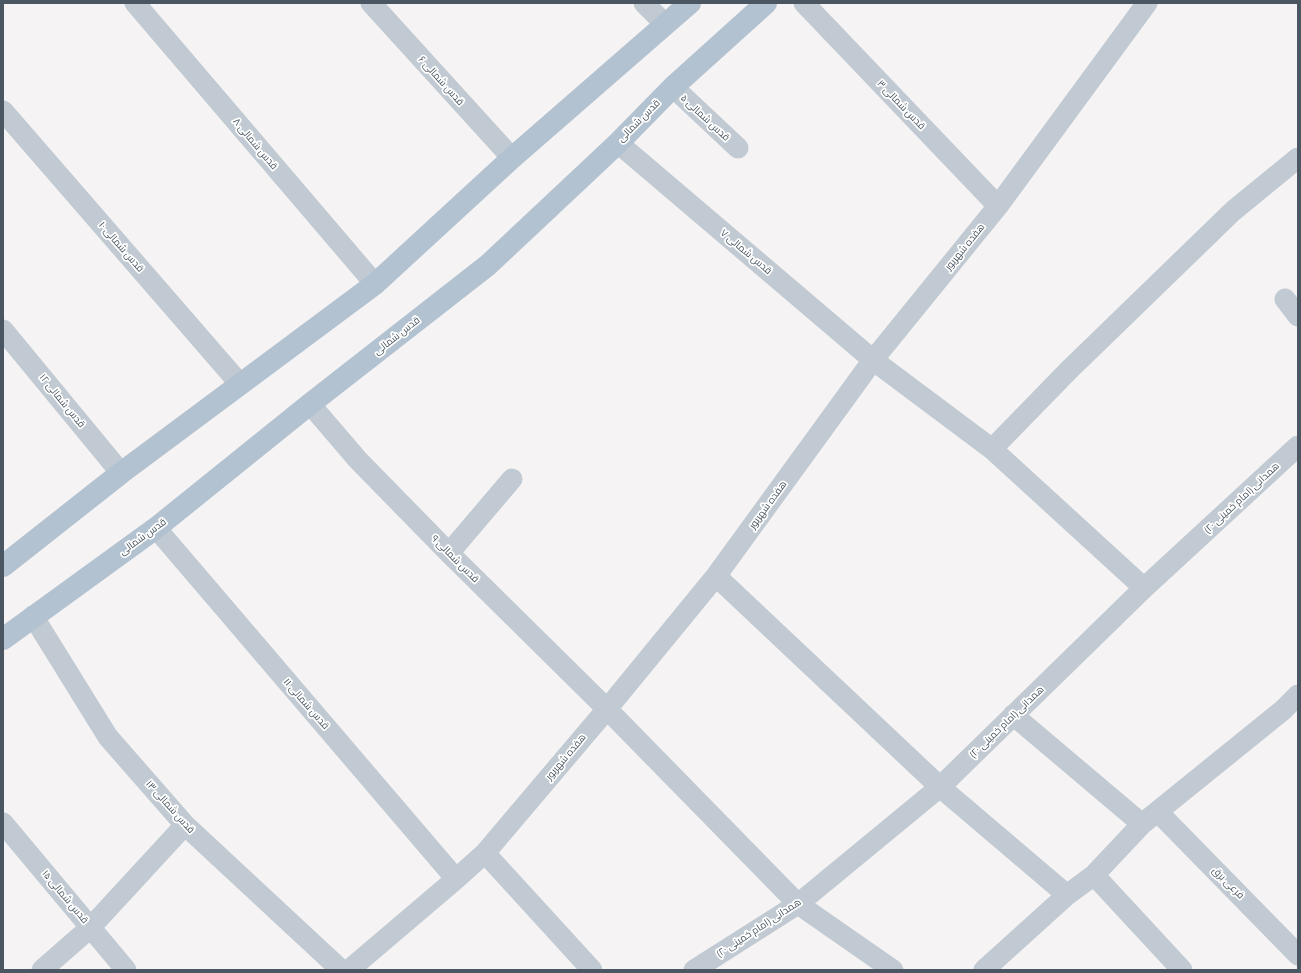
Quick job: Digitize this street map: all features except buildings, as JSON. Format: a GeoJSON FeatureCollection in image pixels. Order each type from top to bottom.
{"type":"FeatureCollection","features":[{"type":"Feature","properties":{"kind":"main road"},"geometry":{"type":"LineString","coordinates":[[3,566],[121,473],[375,284],[512,158],[690,3]]}},
{"type":"Feature","properties":{"kind":"main road","name":"قدس شمالی"},"geometry":{"type":"LineString","coordinates":[[3,639],[156,528],[310,404],[488,265],[618,142],[673,87],[766,3]]}},
{"type":"Feature","properties":{"kind":"street","name":"قدس شمالی ۸"},"geometry":{"type":"LineString","coordinates":[[135,3],[375,284]]}},
{"type":"Feature","properties":{"kind":"street","name":"قدس شمالی ۶"},"geometry":{"type":"LineString","coordinates":[[371,3],[512,158]]}},
{"type":"Feature","properties":{"kind":"street"},"geometry":{"type":"LineString","coordinates":[[644,3],[665,24]]}},
{"type":"Feature","properties":{"kind":"street","name":"۳ قدس شمالی"},"geometry":{"type":"LineString","coordinates":[[804,3],[998,206]]}},
{"type":"Feature","properties":{"kind":"street","name":"هفده شهریور"},"geometry":{"type":"LineString","coordinates":[[349,970],[456,879],[484,853],[607,709],[716,576],[873,360],[998,206],[1147,3]]}},
{"type":"Feature","properties":{"kind":"street","name":"قدس شمالی ۵"},"geometry":{"type":"LineString","coordinates":[[673,87],[738,148]]}},
{"type":"Feature","properties":{"kind":"street","name":"قدس شمالی ۱۰"},"geometry":{"type":"LineString","coordinates":[[3,111],[240,384]]}},
{"type":"Feature","properties":{"kind":"street","name":"۷ قدس شمالی"},"geometry":{"type":"LineString","coordinates":[[618,142],[873,360],[992,449],[1144,588]]}},
{"type":"Feature","properties":{"kind":"street"},"geometry":{"type":"LineString","coordinates":[[992,449],[1069,370],[1233,211],[1298,158]]}},
{"type":"Feature","properties":{"kind":"street"},"geometry":{"type":"LineString","coordinates":[[1285,299],[1298,316]]}},
{"type":"Feature","properties":{"kind":"street","name":"قدس شمالی ۱۲"},"geometry":{"type":"LineString","coordinates":[[3,330],[121,473]]}},
{"type":"Feature","properties":{"kind":"street","name":"قدس شمالی ۹"},"geometry":{"type":"LineString","coordinates":[[310,404],[358,460],[449,553],[607,709],[798,904],[893,970]]}},
{"type":"Feature","properties":{"kind":"street","name":"همدانی (امام خمینی ۲۰)"},"geometry":{"type":"LineString","coordinates":[[694,970],[798,904],[940,787],[1144,588],[1298,446]]}},
{"type":"Feature","properties":{"kind":"street"},"geometry":{"type":"LineString","coordinates":[[449,553],[512,479]]}},
{"type":"Feature","properties":{"kind":"street","name":"قدس شمالی ۱۱"},"geometry":{"type":"LineString","coordinates":[[156,528],[456,879]]}},
{"type":"Feature","properties":{"kind":"street"},"geometry":{"type":"LineString","coordinates":[[716,576],[940,787],[1067,895]]}},
{"type":"Feature","properties":{"kind":"street","name":"قدس شمالی ۱۳"},"geometry":{"type":"LineString","coordinates":[[33,616],[108,737],[185,825],[341,970]]}},
{"type":"Feature","properties":{"kind":"street"},"geometry":{"type":"LineString","coordinates":[[984,970],[1067,895],[1094,875],[1150,818],[1283,710],[1298,695]]}},
{"type":"Feature","properties":{"kind":"street","name":"فرعی برق"},"geometry":{"type":"LineString","coordinates":[[1013,715],[1150,818],[1298,955]]}},
{"type":"Feature","properties":{"kind":"street","name":"قدس شمالی ۱۵"},"geometry":{"type":"LineString","coordinates":[[3,823],[126,970]]}},
{"type":"Feature","properties":{"kind":"street"},"geometry":{"type":"LineString","coordinates":[[42,970],[90,928],[185,825]]}},
{"type":"Feature","properties":{"kind":"street"},"geometry":{"type":"LineString","coordinates":[[484,853],[592,970]]}},
{"type":"Feature","properties":{"kind":"street"},"geometry":{"type":"LineString","coordinates":[[1094,875],[1182,970]]}}]}
